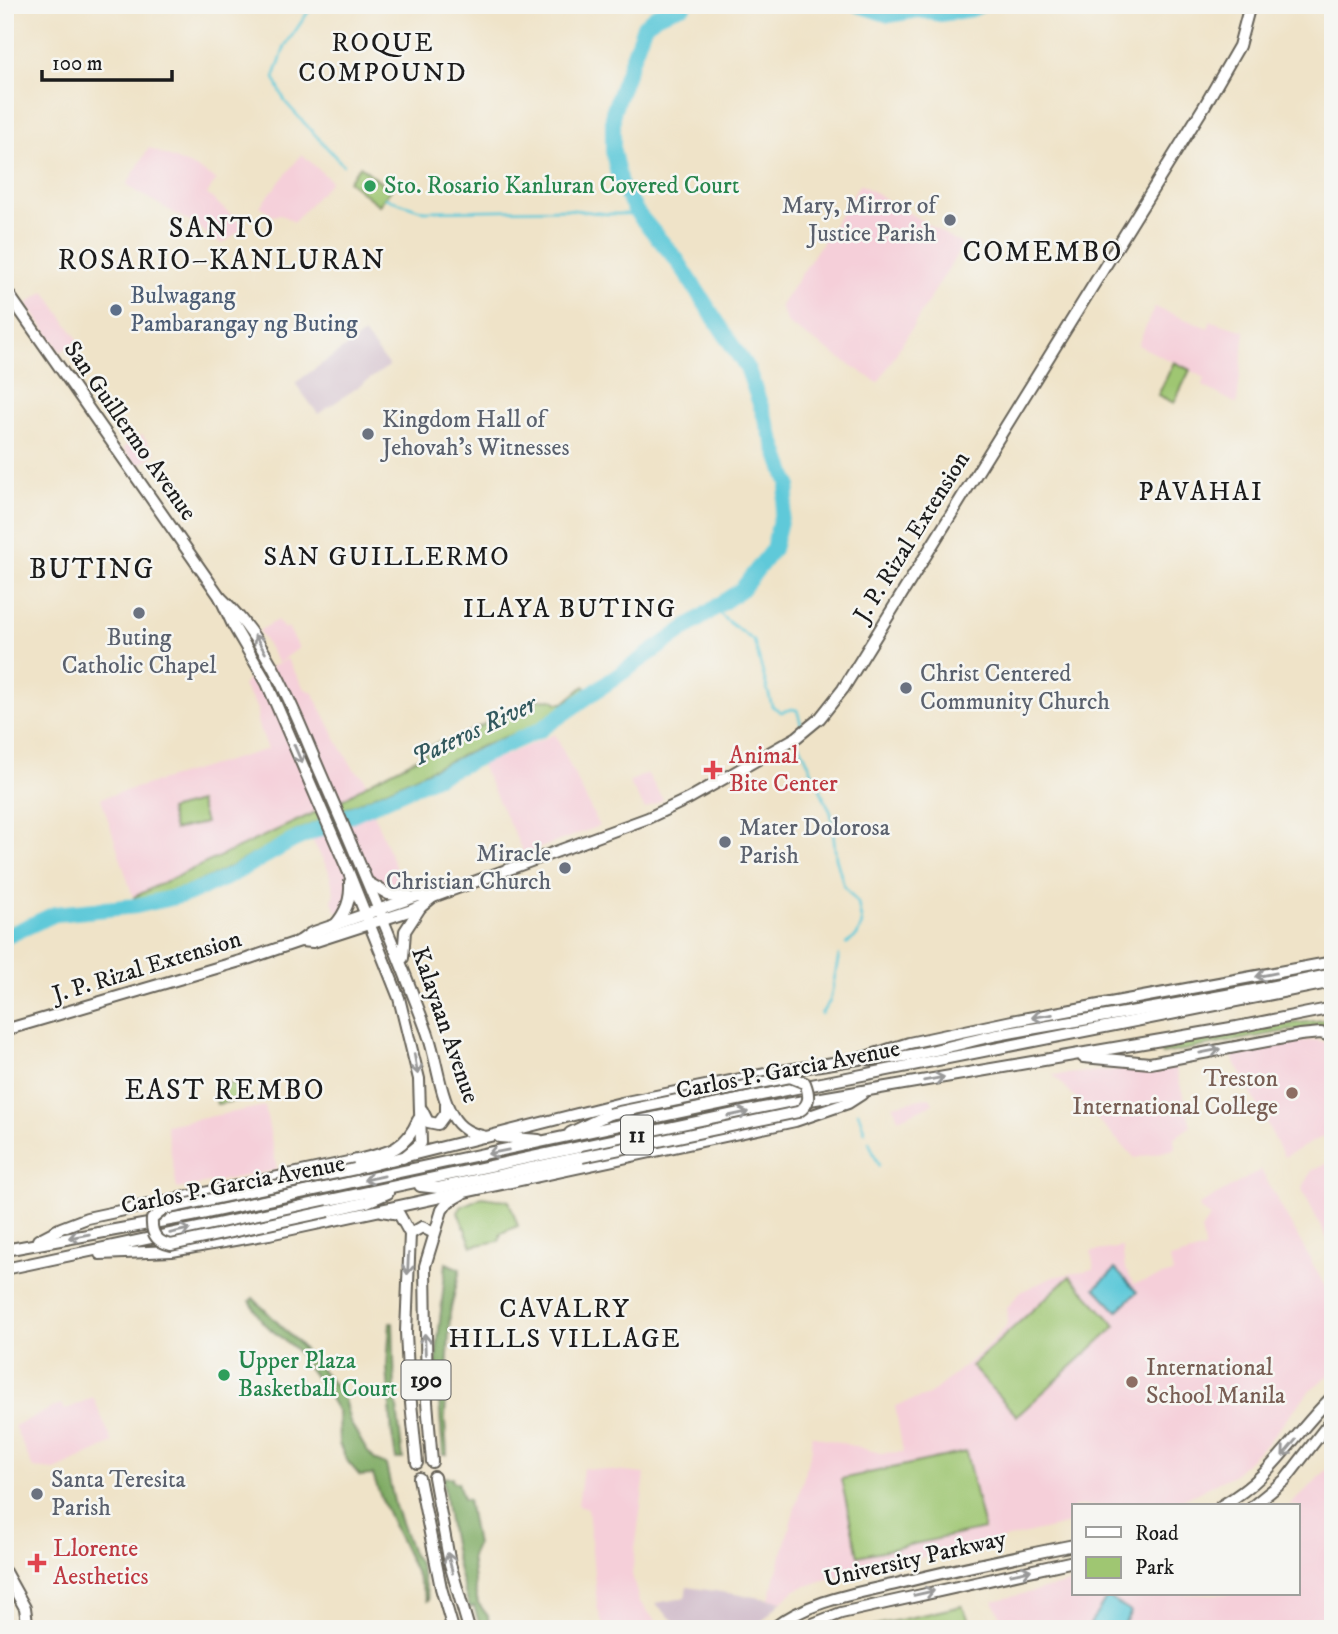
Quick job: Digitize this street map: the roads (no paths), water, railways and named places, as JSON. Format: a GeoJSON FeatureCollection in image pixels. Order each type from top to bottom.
{"type":"FeatureCollection","features":[{"type":"Feature","properties":{"kind":"main road","name":"J. P. Rizal Extension"},"geometry":{"type":"LineString","coordinates":[[5,1031],[299,941],[311,933],[335,925],[368,919],[660,813],[797,737],[820,718],[844,690],[1205,105],[1239,46],[1250,5]]}},
{"type":"Feature","properties":{"kind":"main road","name":"San Guillermo Avenue"},"geometry":{"type":"LineString","coordinates":[[5,289],[220,597],[267,683],[368,919]]}},
{"type":"Feature","properties":{"kind":"main road","name":"San Guillermo Avenue"},"geometry":{"type":"LineString","coordinates":[[220,597],[242,616],[270,661],[383,914]]}},
{"type":"Feature","properties":{"kind":"main road"},"geometry":{"type":"LineString","coordinates":[[335,925],[350,899],[349,873]]}},
{"type":"Feature","properties":{"kind":"main road"},"geometry":{"type":"LineString","coordinates":[[369,883],[392,895],[420,901],[403,935],[404,971]]}},
{"type":"Feature","properties":{"kind":"main road","name":"Kalayaan Avenue"},"geometry":{"type":"LineString","coordinates":[[383,914],[434,1050],[451,1114],[459,1125],[470,1133],[486,1136]]}},
{"type":"Feature","properties":{"kind":"main road","name":"J. P. Rizal Extension"},"geometry":{"type":"LineString","coordinates":[[299,941],[313,942],[347,931],[368,919]]}},
{"type":"Feature","properties":{"kind":"main road","name":"Kalayaan Avenue"},"geometry":{"type":"LineString","coordinates":[[368,919],[408,1025],[417,1067],[421,1143],[403,1158]]}},
{"type":"Feature","properties":{"kind":"main road"},"geometry":{"type":"LineString","coordinates":[[347,931],[367,938],[383,954]]}},
{"type":"Feature","properties":{"kind":"main road","name":"Carlos P. Garcia Avenue"},"geometry":{"type":"LineString","coordinates":[[335,1211],[171,1245],[163,1244],[155,1238],[151,1229],[152,1219],[164,1209],[403,1158],[621,1103],[775,1072],[859,1059],[909,1043],[1012,1021],[1333,962]]}},
{"type":"Feature","properties":{"kind":"main road"},"geometry":{"type":"LineString","coordinates":[[859,1059],[892,1057],[1333,974]]}},
{"type":"Feature","properties":{"kind":"main road","name":"Carlos P. Garcia Avenue"},"geometry":{"type":"LineString","coordinates":[[5,1250],[192,1216],[555,1141],[761,1095],[1333,982]]}},
{"type":"Feature","properties":{"kind":"main road","name":"Carlos P. Garcia Avenue"},"geometry":{"type":"LineString","coordinates":[[5,1269],[763,1108],[1237,1027],[1333,1008]]}},
{"type":"Feature","properties":{"kind":"main road"},"geometry":{"type":"LineString","coordinates":[[1237,1027],[1333,1015]]}},
{"type":"Feature","properties":{"kind":"main road"},"geometry":{"type":"LineString","coordinates":[[1069,1056],[1150,1063],[1300,1034],[1321,1033],[1333,1037]]}},
{"type":"Feature","properties":{"kind":"main road"},"geometry":{"type":"LineString","coordinates":[[864,1075],[892,1057]]}},
{"type":"Feature","properties":{"kind":"main road"},"geometry":{"type":"LineString","coordinates":[[787,1063],[811,1068]]}},
{"type":"Feature","properties":{"kind":"main road"},"geometry":{"type":"LineString","coordinates":[[335,1211],[368,1202],[407,1185],[438,1188],[798,1112],[804,1109],[809,1093],[805,1083],[790,1077],[608,1114],[555,1141],[486,1136]]}},
{"type":"Feature","properties":{"kind":"main road"},"geometry":{"type":"LineString","coordinates":[[65,1255],[172,1251],[268,1234],[795,1121],[848,1102],[867,1091]]}},
{"type":"Feature","properties":{"kind":"main road"},"geometry":{"type":"LineString","coordinates":[[420,1110],[428,1122],[438,1124],[446,1113],[446,1102]]}},
{"type":"Feature","properties":{"kind":"main road"},"geometry":{"type":"LineString","coordinates":[[30,1245],[61,1228],[88,1218],[394,1150],[410,1137],[420,1110]]}},
{"type":"Feature","properties":{"kind":"main road"},"geometry":{"type":"LineString","coordinates":[[473,1189],[509,1174]]}},
{"type":"Feature","properties":{"kind":"main road","name":"190"},"geometry":{"type":"LineString","coordinates":[[432,1462],[427,1402],[425,1266],[438,1218],[448,1202],[473,1189]]}},
{"type":"Feature","properties":{"kind":"main road"},"geometry":{"type":"LineString","coordinates":[[335,1211],[391,1211],[399,1214],[410,1234],[422,1227],[434,1233]]}},
{"type":"Feature","properties":{"kind":"main road","name":"190"},"geometry":{"type":"LineString","coordinates":[[410,1234],[406,1332],[408,1384],[417,1463]]}},
{"type":"Feature","properties":{"kind":"main road"},"geometry":{"type":"LineString","coordinates":[[1224,1504],[1255,1484],[1333,1396]]}},
{"type":"Feature","properties":{"kind":"main road"},"geometry":{"type":"LineString","coordinates":[[1255,1504],[1285,1480],[1333,1418]]}},
{"type":"Feature","properties":{"kind":"main road"},"geometry":{"type":"LineString","coordinates":[[434,1477],[450,1564],[468,1629]]}},
{"type":"Feature","properties":{"kind":"main road"},"geometry":{"type":"LineString","coordinates":[[419,1478],[441,1588],[453,1629]]}},
{"type":"Feature","properties":{"kind":"main road","name":"University Parkway"},"geometry":{"type":"LineString","coordinates":[[772,1629],[803,1609],[827,1601],[951,1570],[1072,1545]]}},
{"type":"Feature","properties":{"kind":"main road","name":"University Parkway"},"geometry":{"type":"LineString","coordinates":[[800,1629],[841,1613],[1072,1560]]}},
{"type":"Feature","properties":{"kind":"main road"},"geometry":{"type":"LineString","coordinates":[[5,1572],[24,1608],[28,1629]]}},
{"type":"Feature","properties":{"kind":"water"},"geometry":{"type":"Polygon","coordinates":[[[1115,1269],[1137,1292],[1117,1311],[1095,1288],[1115,1269]]]}},
{"type":"Feature","properties":{"kind":"water"},"geometry":{"type":"Polygon","coordinates":[[[1107,1597],[1131,1612],[1121,1629],[1098,1629],[1090,1624],[1107,1597]]]}},
{"type":"Feature","properties":{"kind":"waterway"},"geometry":{"type":"LineString","coordinates":[[313,5],[285,46],[274,78],[286,103],[343,165]]}},
{"type":"Feature","properties":{"kind":"waterway","name":"Pateros River"},"geometry":{"type":"LineString","coordinates":[[5,937],[55,914],[136,906],[188,894],[226,878],[292,841],[540,730],[742,589],[773,549],[789,485],[748,370],[677,260],[638,214],[620,184],[613,151],[613,112],[644,26],[657,15],[684,5]]}},
{"type":"Feature","properties":{"kind":"waterway","name":"Pateros River"},"geometry":{"type":"LineString","coordinates":[[858,5],[889,15],[918,10],[940,14],[981,5]]}},
{"type":"Feature","properties":{"kind":"waterway"},"geometry":{"type":"LineString","coordinates":[[385,198],[424,211],[566,209],[607,214],[638,214]]}},
{"type":"Feature","properties":{"kind":"waterway"},"geometry":{"type":"LineString","coordinates":[[714,607],[726,620],[754,641],[772,706],[781,712],[797,710],[802,727]]}},
{"type":"Feature","properties":{"kind":"waterway"},"geometry":{"type":"LineString","coordinates":[[800,745],[831,813],[836,858],[844,886],[858,903],[862,924],[857,936],[846,944]]}},
{"type":"Feature","properties":{"kind":"waterway"},"geometry":{"type":"LineString","coordinates":[[821,1014],[830,1001],[839,955]]}},
{"type":"Feature","properties":{"kind":"waterway"},"geometry":{"type":"LineString","coordinates":[[858,1112],[865,1132]]}},
{"type":"Feature","properties":{"kind":"waterway"},"geometry":{"type":"LineString","coordinates":[[869,1142],[879,1166]]}},
{"type":"Feature","properties":{"kind":"place","name":"Sto. Rosario Kanluran Covered Court"},"geometry":{"type":"Point","coordinates":[370,186]}},
{"type":"Feature","properties":{"kind":"place","name":"Mary, Mirror of Justice Parish"},"geometry":{"type":"Point","coordinates":[950,220]}},
{"type":"Feature","properties":{"kind":"place","name":"Bulwagang Pambarangay ng Buting"},"geometry":{"type":"Point","coordinates":[116,310]}},
{"type":"Feature","properties":{"kind":"place","name":"Kingdom Hall of Jehovah's Witnesses"},"geometry":{"type":"Point","coordinates":[368,434]}},
{"type":"Feature","properties":{"kind":"place","name":"Buting Catholic Chapel"},"geometry":{"type":"Point","coordinates":[139,613]}},
{"type":"Feature","properties":{"kind":"place","name":"Christ Centered Community Church"},"geometry":{"type":"Point","coordinates":[906,688]}},
{"type":"Feature","properties":{"kind":"place","name":"Animal Bite Center"},"geometry":{"type":"Point","coordinates":[713,770]}},
{"type":"Feature","properties":{"kind":"place","name":"Mater Dolorosa Parish"},"geometry":{"type":"Point","coordinates":[725,842]}},
{"type":"Feature","properties":{"kind":"place","name":"Miracle Christian Church"},"geometry":{"type":"Point","coordinates":[565,868]}},
{"type":"Feature","properties":{"kind":"place","name":"Treston International College"},"geometry":{"type":"Point","coordinates":[1292,1093]}},
{"type":"Feature","properties":{"kind":"place","name":"Upper Plaza Basketball Court"},"geometry":{"type":"Point","coordinates":[224,1375]}},
{"type":"Feature","properties":{"kind":"place","name":"International School Manila"},"geometry":{"type":"Point","coordinates":[1132,1382]}},
{"type":"Feature","properties":{"kind":"place","name":"Santa Teresita Parish"},"geometry":{"type":"Point","coordinates":[37,1494]}},
{"type":"Feature","properties":{"kind":"place","name":"Llorente Aesthetics"},"geometry":{"type":"Point","coordinates":[37,1563]}},
{"type":"Feature","properties":{"kind":"district","name":"ROQUE COMPOUND"},"geometry":{"type":"Point","coordinates":[383,58]}},
{"type":"Feature","properties":{"kind":"district","name":"SANTO ROSARIO–KANLURAN"},"geometry":{"type":"Point","coordinates":[222,244]}},
{"type":"Feature","properties":{"kind":"district","name":"COMEMBO"},"geometry":{"type":"Point","coordinates":[1043,252]}},
{"type":"Feature","properties":{"kind":"district","name":"PAVAHAI"},"geometry":{"type":"Point","coordinates":[1201,492]}},
{"type":"Feature","properties":{"kind":"district","name":"SAN GUILLERMO"},"geometry":{"type":"Point","coordinates":[387,557]}},
{"type":"Feature","properties":{"kind":"district","name":"BUTING"},"geometry":{"type":"Point","coordinates":[92,569]}},
{"type":"Feature","properties":{"kind":"district","name":"ILAYA BUTING"},"geometry":{"type":"Point","coordinates":[570,609]}},
{"type":"Feature","properties":{"kind":"district","name":"EAST REMBO"},"geometry":{"type":"Point","coordinates":[225,1090]}},
{"type":"Feature","properties":{"kind":"district","name":"CAVALRY HILLS VILLAGE"},"geometry":{"type":"Point","coordinates":[565,1324]}}]}
